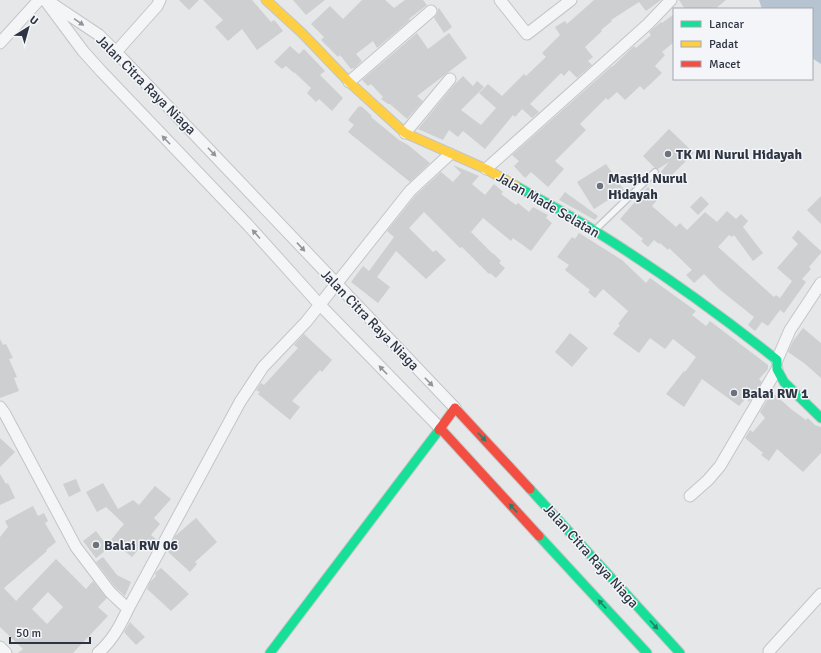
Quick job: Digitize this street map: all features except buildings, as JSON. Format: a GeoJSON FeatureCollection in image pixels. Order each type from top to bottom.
{"type":"FeatureCollection","features":[{"type":"Feature","properties":{"kind":"street"},"geometry":{"type":"LineString","coordinates":[[0,43],[39,0]]}},
{"type":"Feature","properties":{"kind":"street","name":"Jalan Citra Raya Niaga"},"geometry":{"type":"LineString","coordinates":[[46,0],[99,35],[116,52],[519,476],[680,653]]}},
{"type":"Feature","properties":{"kind":"street","name":"Jalan Citra Raya Niaga"},"geometry":{"type":"LineString","coordinates":[[46,0],[83,51],[101,71],[248,225],[320,305],[440,428],[647,653]]}},
{"type":"Feature","properties":{"kind":"street"},"geometry":{"type":"LineString","coordinates":[[116,52],[157,6],[160,0]]}},
{"type":"Feature","properties":{"kind":"street","name":"Jalan Made Selatan"},"geometry":{"type":"LineString","coordinates":[[266,0],[302,33],[349,82],[405,133],[486,169],[595,231],[662,274],[740,331],[777,365],[784,382],[821,418]]}},
{"type":"Feature","properties":{"kind":"street"},"geometry":{"type":"LineString","coordinates":[[500,0],[527,34],[570,0]]}},
{"type":"Feature","properties":{"kind":"street"},"geometry":{"type":"LineString","coordinates":[[486,169],[648,24],[671,0]]}},
{"type":"Feature","properties":{"kind":"street"},"geometry":{"type":"LineString","coordinates":[[349,82],[431,11]]}},
{"type":"Feature","properties":{"kind":"street"},"geometry":{"type":"LineString","coordinates":[[405,133],[450,79]]}},
{"type":"Feature","properties":{"kind":"street"},"geometry":{"type":"LineString","coordinates":[[98,653],[112,638],[122,623],[128,609],[240,402],[263,367],[306,322],[410,191],[450,154]]}},
{"type":"Feature","properties":{"kind":"street"},"geometry":{"type":"LineString","coordinates":[[690,496],[708,480],[724,460],[777,365],[790,330],[821,283]]}},
{"type":"Feature","properties":{"kind":"street"},"geometry":{"type":"LineString","coordinates":[[0,407],[76,547],[110,592],[128,609]]}},
{"type":"Feature","properties":{"kind":"street"},"geometry":{"type":"LineString","coordinates":[[270,653],[455,408]]}},
{"type":"Feature","properties":{"kind":"street"},"geometry":{"type":"LineString","coordinates":[[769,651],[821,594]]}},
{"type":"Feature","properties":{"kind":"street"},"geometry":{"type":"LineString","coordinates":[[0,647],[6,653]]}},
{"type":"Feature","properties":{"kind":"lane"},"geometry":{"type":"LineString","coordinates":[[595,231],[655,172]]}},
{"type":"Feature","properties":{"kind":"water"},"geometry":{"type":"Polygon","coordinates":[[[759,0],[821,0],[821,64],[813,59],[813,8],[762,8],[759,0]]]}},
{"type":"Feature","properties":{"kind":"traffic: fast"},"geometry":{"type":"LineString","coordinates":[[516,186],[576,219],[619,246],[733,326],[777,360],[777,369],[784,382],[821,418]]}},
{"type":"Feature","properties":{"kind":"traffic: fast"},"geometry":{"type":"LineString","coordinates":[[270,653],[439,430]]}},
{"type":"Feature","properties":{"kind":"traffic: fast"},"geometry":{"type":"LineString","coordinates":[[530,489],[680,653]]}},
{"type":"Feature","properties":{"kind":"traffic: fast"},"geometry":{"type":"LineString","coordinates":[[539,536],[647,653]]}},
{"type":"Feature","properties":{"kind":"traffic: slow"},"geometry":{"type":"LineString","coordinates":[[266,0],[302,33],[349,82],[405,133],[486,169],[516,186]]}},
{"type":"Feature","properties":{"kind":"traffic: jam"},"geometry":{"type":"LineString","coordinates":[[439,430],[455,408],[530,489]]}},
{"type":"Feature","properties":{"kind":"traffic: jam"},"geometry":{"type":"LineString","coordinates":[[440,428],[539,536]]}},
{"type":"Feature","properties":{"kind":"place","name":"TK MI Nurul Hidayah"},"geometry":{"type":"Point","coordinates":[668,154]}},
{"type":"Feature","properties":{"kind":"place","name":"Masjid Nurul Hidayah"},"geometry":{"type":"Point","coordinates":[600,186]}},
{"type":"Feature","properties":{"kind":"place","name":"Balai RW 1"},"geometry":{"type":"Point","coordinates":[734,393]}},
{"type":"Feature","properties":{"kind":"place","name":"Balai RW 06"},"geometry":{"type":"Point","coordinates":[96,545]}}]}
